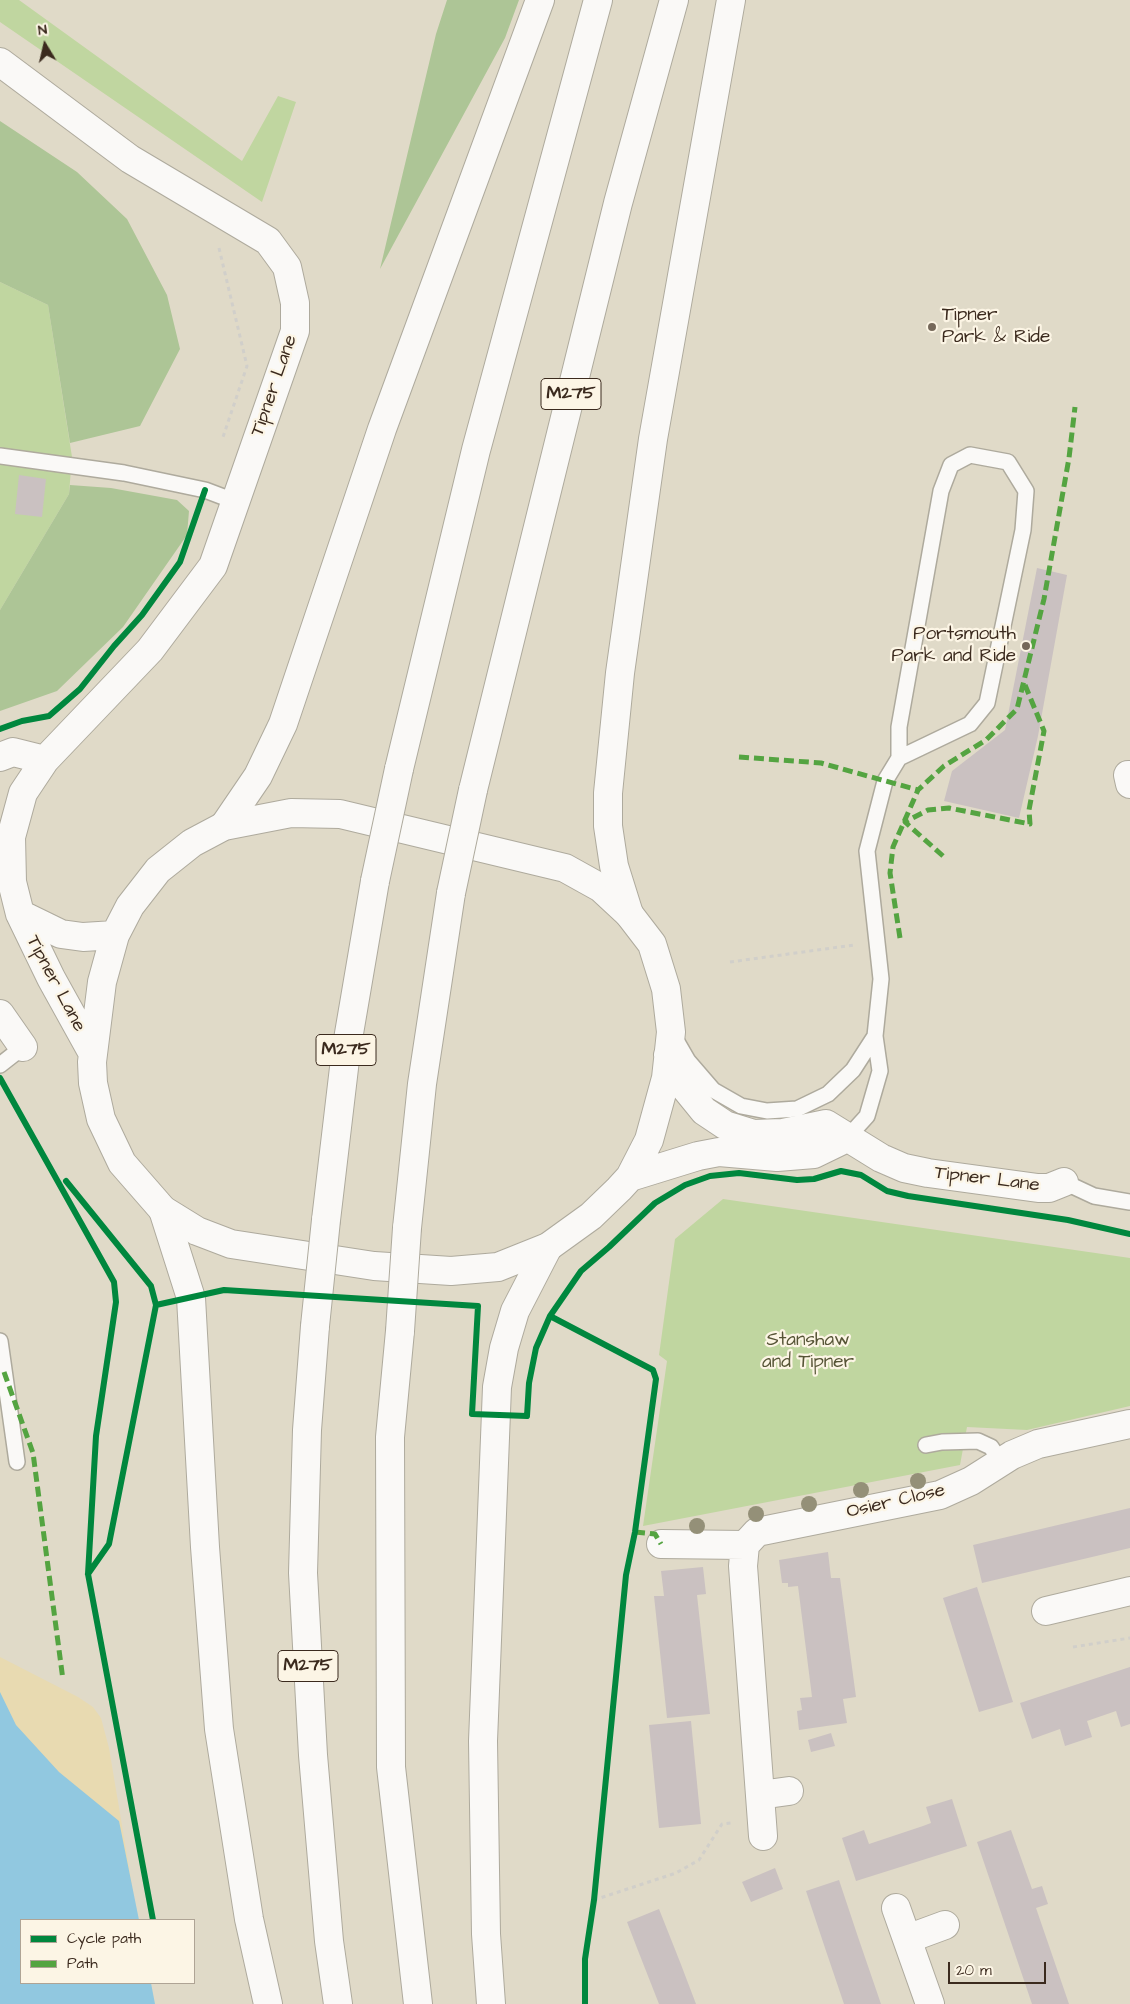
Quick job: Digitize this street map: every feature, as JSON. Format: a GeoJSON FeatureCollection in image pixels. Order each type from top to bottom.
{"type":"FeatureCollection","features":[{"type":"Feature","properties":{"kind":"main road"},"geometry":{"type":"LineString","coordinates":[[224,826],[258,776],[283,724],[382,429],[540,0]]}},
{"type":"Feature","properties":{"kind":"main road","name":"M275"},"geometry":{"type":"LineString","coordinates":[[338,2004],[329,1942],[313,1755],[303,1573],[307,1430],[315,1326],[346,1051],[375,881],[399,769],[476,450],[598,0]]}},
{"type":"Feature","properties":{"kind":"main road","name":"M275"},"geometry":{"type":"LineString","coordinates":[[418,2004],[391,1767],[390,1437],[407,1228],[422,1084],[451,894],[473,790],[618,203],[674,0]]}},
{"type":"Feature","properties":{"kind":"main road"},"geometry":{"type":"LineString","coordinates":[[629,914],[614,866],[608,826],[608,793],[620,673],[653,439],[732,0]]}},
{"type":"Feature","properties":{"kind":"main road","name":"Tipner Lane"},"geometry":{"type":"LineString","coordinates":[[0,62],[130,158],[268,241],[287,267],[296,303],[295,331],[212,566],[150,650],[45,760],[23,793],[11,837],[12,882],[20,914],[51,978],[92,1052]]}},
{"type":"Feature","properties":{"kind":"main road"},"geometry":{"type":"LineString","coordinates":[[0,758],[13,752],[45,760]]}},
{"type":"Feature","properties":{"kind":"main road"},"geometry":{"type":"LineString","coordinates":[[292,813],[340,814],[565,868],[600,888],[629,914],[652,944],[666,990],[670,1043],[666,1078],[649,1140],[630,1177],[591,1216],[548,1247],[498,1267],[451,1271],[374,1266],[231,1244],[197,1231],[163,1210],[122,1163],[101,1119],[93,1084],[92,1052],[102,982],[115,935],[130,906],[158,870],[192,843],[224,826],[292,813]]}},
{"type":"Feature","properties":{"kind":"main road","name":"Tipner Lane"},"geometry":{"type":"LineString","coordinates":[[20,914],[61,934],[83,937],[115,935]]}},
{"type":"Feature","properties":{"kind":"main road"},"geometry":{"type":"LineString","coordinates":[[0,1014],[23,1047]]}},
{"type":"Feature","properties":{"kind":"main road","name":"Tipner Lane"},"geometry":{"type":"LineString","coordinates":[[670,1043],[682,1084],[704,1111],[725,1126],[754,1134],[783,1133],[826,1124],[881,1158],[904,1168],[1038,1188],[1049,1188],[1064,1182]]}},
{"type":"Feature","properties":{"kind":"main road"},"geometry":{"type":"LineString","coordinates":[[630,1177],[698,1156],[719,1152],[777,1157],[814,1154],[847,1138]]}},
{"type":"Feature","properties":{"kind":"main road"},"geometry":{"type":"LineString","coordinates":[[163,1210],[191,1298],[205,1547],[219,1729],[249,1919],[268,2004]]}},
{"type":"Feature","properties":{"kind":"main road"},"geometry":{"type":"LineString","coordinates":[[491,2004],[486,1934],[483,1741],[497,1387],[504,1348],[516,1311],[548,1247]]}},
{"type":"Feature","properties":{"kind":"main road","name":"Osier Close"},"geometry":{"type":"LineString","coordinates":[[745,1545],[757,1532],[940,1495],[971,1481],[1001,1462],[1038,1444],[1130,1424]]}},
{"type":"Feature","properties":{"kind":"main road"},"geometry":{"type":"LineString","coordinates":[[661,1544],[745,1545],[743,1566],[763,1836]]}},
{"type":"Feature","properties":{"kind":"main road"},"geometry":{"type":"LineString","coordinates":[[1046,1611],[1130,1591]]}},
{"type":"Feature","properties":{"kind":"main road"},"geometry":{"type":"LineString","coordinates":[[760,1795],[789,1792]]}},
{"type":"Feature","properties":{"kind":"main road"},"geometry":{"type":"LineString","coordinates":[[896,1908],[930,2004]]}},
{"type":"Feature","properties":{"kind":"main road"},"geometry":{"type":"LineString","coordinates":[[907,1939],[945,1925]]}},
{"type":"Feature","properties":{"kind":"lane"},"geometry":{"type":"LineString","coordinates":[[847,1138],[867,1116],[880,1071],[875,1036],[881,979],[867,851],[885,781],[899,758],[899,727],[941,491],[951,465],[970,455],[1008,462],[1026,491],[1023,530],[987,703],[970,724],[899,758]]}},
{"type":"Feature","properties":{"kind":"lane"},"geometry":{"type":"LineString","coordinates":[[0,456],[124,474],[205,490],[234,500]]}},
{"type":"Feature","properties":{"kind":"lane"},"geometry":{"type":"LineString","coordinates":[[670,1043],[713,1090],[742,1106],[767,1111],[797,1109],[828,1094],[853,1070],[875,1036]]}},
{"type":"Feature","properties":{"kind":"lane"},"geometry":{"type":"LineString","coordinates":[[0,1065],[23,1047]]}},
{"type":"Feature","properties":{"kind":"lane","name":"Tipner Lane"},"geometry":{"type":"LineString","coordinates":[[1064,1182],[1094,1196],[1130,1202]]}},
{"type":"Feature","properties":{"kind":"lane"},"geometry":{"type":"LineString","coordinates":[[0,1341],[17,1462]]}},
{"type":"Feature","properties":{"kind":"lane"},"geometry":{"type":"LineString","coordinates":[[926,1445],[978,1441],[991,1447],[1001,1462]]}},
{"type":"Feature","properties":{"kind":"path"},"geometry":{"type":"LineString","coordinates":[[218,244],[247,366],[220,446]]}},
{"type":"Feature","properties":{"kind":"path"},"geometry":{"type":"LineString","coordinates":[[730,962],[808,953],[876,941]]}},
{"type":"Feature","properties":{"kind":"path"},"geometry":{"type":"LineString","coordinates":[[1073,1648],[1130,1638]]}},
{"type":"Feature","properties":{"kind":"path"},"geometry":{"type":"LineString","coordinates":[[594,1900],[676,1873],[699,1860],[722,1824]]}},
{"type":"Feature","properties":{"kind":"path"},"geometry":{"type":"LineString","coordinates":[[593,1910],[595,1890]]}},
{"type":"Feature","properties":{"kind":"green space"},"geometry":{"type":"Polygon","coordinates":[[[0,0],[19,0],[242,161],[278,96],[296,102],[262,202],[0,22],[0,0]]]}},
{"type":"Feature","properties":{"kind":"green space"},"geometry":{"type":"Polygon","coordinates":[[[447,0],[519,0],[505,38],[380,269],[436,34],[447,0]]]}},
{"type":"Feature","properties":{"kind":"green space"},"geometry":{"type":"Polygon","coordinates":[[[0,121],[77,172],[127,219],[167,295],[180,349],[140,426],[70,443],[48,305],[0,282],[0,121]]]}},
{"type":"Feature","properties":{"kind":"green space"},"geometry":{"type":"Polygon","coordinates":[[[0,282],[48,305],[72,457],[69,494],[0,610],[0,282]]]}},
{"type":"Feature","properties":{"kind":"green space"},"geometry":{"type":"Polygon","coordinates":[[[70,485],[111,488],[177,500],[189,511],[187,535],[123,627],[57,691],[0,711],[0,610],[69,494],[70,485]]]}},
{"type":"Feature","properties":{"kind":"green space","name":"Stanshaw and Tipner"},"geometry":{"type":"Polygon","coordinates":[[[723,1199],[1130,1258],[1130,1406],[1027,1430],[967,1427],[960,1465],[643,1526],[667,1361],[659,1355],[675,1239],[723,1199]]]}},
{"type":"Feature","properties":{"kind":"sand"},"geometry":{"type":"Polygon","coordinates":[[[0,1657],[78,1697],[93,1707],[101,1718],[109,1748],[136,1909],[0,1752],[0,1657]]]}},
{"type":"Feature","properties":{"kind":"water"},"geometry":{"type":"Polygon","coordinates":[[[0,1692],[16,1725],[59,1772],[119,1821],[139,1919],[20,1919],[20,1984],[151,1984],[155,2004],[0,2004],[0,1692]]]}},
{"type":"Feature","properties":{"kind":"building"},"geometry":{"type":"Polygon","coordinates":[[[19,475],[46,479],[42,517],[15,514],[19,475]]]}},
{"type":"Feature","properties":{"kind":"building"},"geometry":{"type":"Polygon","coordinates":[[[1037,568],[1067,575],[1038,736],[1019,818],[944,801],[952,771],[1005,730],[1037,568]]]}},
{"type":"Feature","properties":{"kind":"building"},"geometry":{"type":"Polygon","coordinates":[[[1130,1508],[1130,1548],[982,1583],[973,1545],[1130,1508]]]}},
{"type":"Feature","properties":{"kind":"building"},"geometry":{"type":"Polygon","coordinates":[[[828,1552],[831,1578],[840,1578],[856,1697],[843,1699],[847,1723],[799,1730],[797,1711],[802,1710],[800,1698],[812,1697],[798,1586],[788,1587],[788,1583],[782,1583],[779,1560],[828,1552]]]}},
{"type":"Feature","properties":{"kind":"building"},"geometry":{"type":"Polygon","coordinates":[[[703,1567],[706,1594],[697,1595],[710,1714],[667,1718],[654,1596],[664,1596],[661,1571],[703,1567]]]}},
{"type":"Feature","properties":{"kind":"building"},"geometry":{"type":"Polygon","coordinates":[[[977,1587],[1013,1702],[979,1712],[943,1598],[977,1587]]]}},
{"type":"Feature","properties":{"kind":"building"},"geometry":{"type":"Polygon","coordinates":[[[1130,1667],[1130,1724],[1121,1727],[1116,1711],[1087,1721],[1092,1737],[1065,1746],[1060,1729],[1032,1739],[1020,1703],[1130,1667]]]}},
{"type":"Feature","properties":{"kind":"building"},"geometry":{"type":"Polygon","coordinates":[[[691,1721],[701,1824],[659,1828],[649,1725],[691,1721]]]}},
{"type":"Feature","properties":{"kind":"building"},"geometry":{"type":"Polygon","coordinates":[[[831,1733],[835,1746],[811,1752],[808,1740],[831,1733]]]}},
{"type":"Feature","properties":{"kind":"building"},"geometry":{"type":"Polygon","coordinates":[[[952,1799],[967,1846],[856,1881],[842,1838],[864,1830],[869,1844],[923,1826],[931,1823],[926,1807],[952,1799]]]}},
{"type":"Feature","properties":{"kind":"building"},"geometry":{"type":"Polygon","coordinates":[[[1011,1830],[1032,1889],[1042,1886],[1048,1904],[1036,1908],[1069,2004],[1032,2004],[977,1842],[1011,1830]]]}},
{"type":"Feature","properties":{"kind":"building"},"geometry":{"type":"Polygon","coordinates":[[[775,1868],[783,1889],[751,1902],[742,1882],[775,1868]]]}},
{"type":"Feature","properties":{"kind":"building"},"geometry":{"type":"Polygon","coordinates":[[[839,1880],[881,2004],[844,2004],[825,1948],[806,1891],[839,1880]]]}},
{"type":"Feature","properties":{"kind":"building"},"geometry":{"type":"Polygon","coordinates":[[[659,1909],[696,2004],[659,2004],[637,1948],[627,1922],[659,1909]]]}},
{"type":"Feature","properties":{"kind":"marked path"},"geometry":{"type":"LineString","coordinates":[[900,938],[890,873],[893,847],[918,790],[944,766],[986,740],[1017,709],[1044,599],[1069,458],[1075,407]]}},
{"type":"Feature","properties":{"kind":"marked path"},"geometry":{"type":"LineString","coordinates":[[943,856],[905,822],[928,810],[949,808],[1030,824],[1029,810],[1044,731],[1025,685]]}},
{"type":"Feature","properties":{"kind":"marked path"},"geometry":{"type":"LineString","coordinates":[[739,757],[821,763],[918,790]]}},
{"type":"Feature","properties":{"kind":"marked path"},"geometry":{"type":"LineString","coordinates":[[4,1372],[33,1453],[63,1680]]}},
{"type":"Feature","properties":{"kind":"marked path"},"geometry":{"type":"LineString","coordinates":[[635,1532],[655,1534],[661,1544]]}},
{"type":"Feature","properties":{"kind":"cycle path"},"geometry":{"type":"LineString","coordinates":[[0,729],[22,721],[49,716],[80,689],[114,646],[142,615],[180,562],[205,490]]}},
{"type":"Feature","properties":{"kind":"cycle path"},"geometry":{"type":"LineString","coordinates":[[0,1078],[114,1282],[116,1302],[96,1436],[88,1574],[153,1919]]}},
{"type":"Feature","properties":{"kind":"cycle path"},"geometry":{"type":"LineString","coordinates":[[156,1305],[224,1290],[478,1306],[472,1414],[527,1416],[529,1383],[536,1348],[550,1316],[581,1271],[655,1203],[685,1185],[710,1176],[739,1173],[797,1180],[814,1179],[841,1171],[861,1175],[887,1191],[908,1196],[1068,1220],[1130,1234]]}},
{"type":"Feature","properties":{"kind":"cycle path"},"geometry":{"type":"LineString","coordinates":[[66,1181],[151,1286],[156,1305],[109,1544],[88,1574]]}},
{"type":"Feature","properties":{"kind":"cycle path"},"geometry":{"type":"LineString","coordinates":[[550,1316],[653,1370],[656,1379],[635,1532],[626,1575],[594,1900],[585,1959],[585,2004]]}},
{"type":"Feature","properties":{"kind":"place","name":"Tipner Park & Ride"},"geometry":{"type":"Point","coordinates":[932,327]}},
{"type":"Feature","properties":{"kind":"place","name":"Portsmouth Park and Ride"},"geometry":{"type":"Point","coordinates":[1026,646]}}]}
